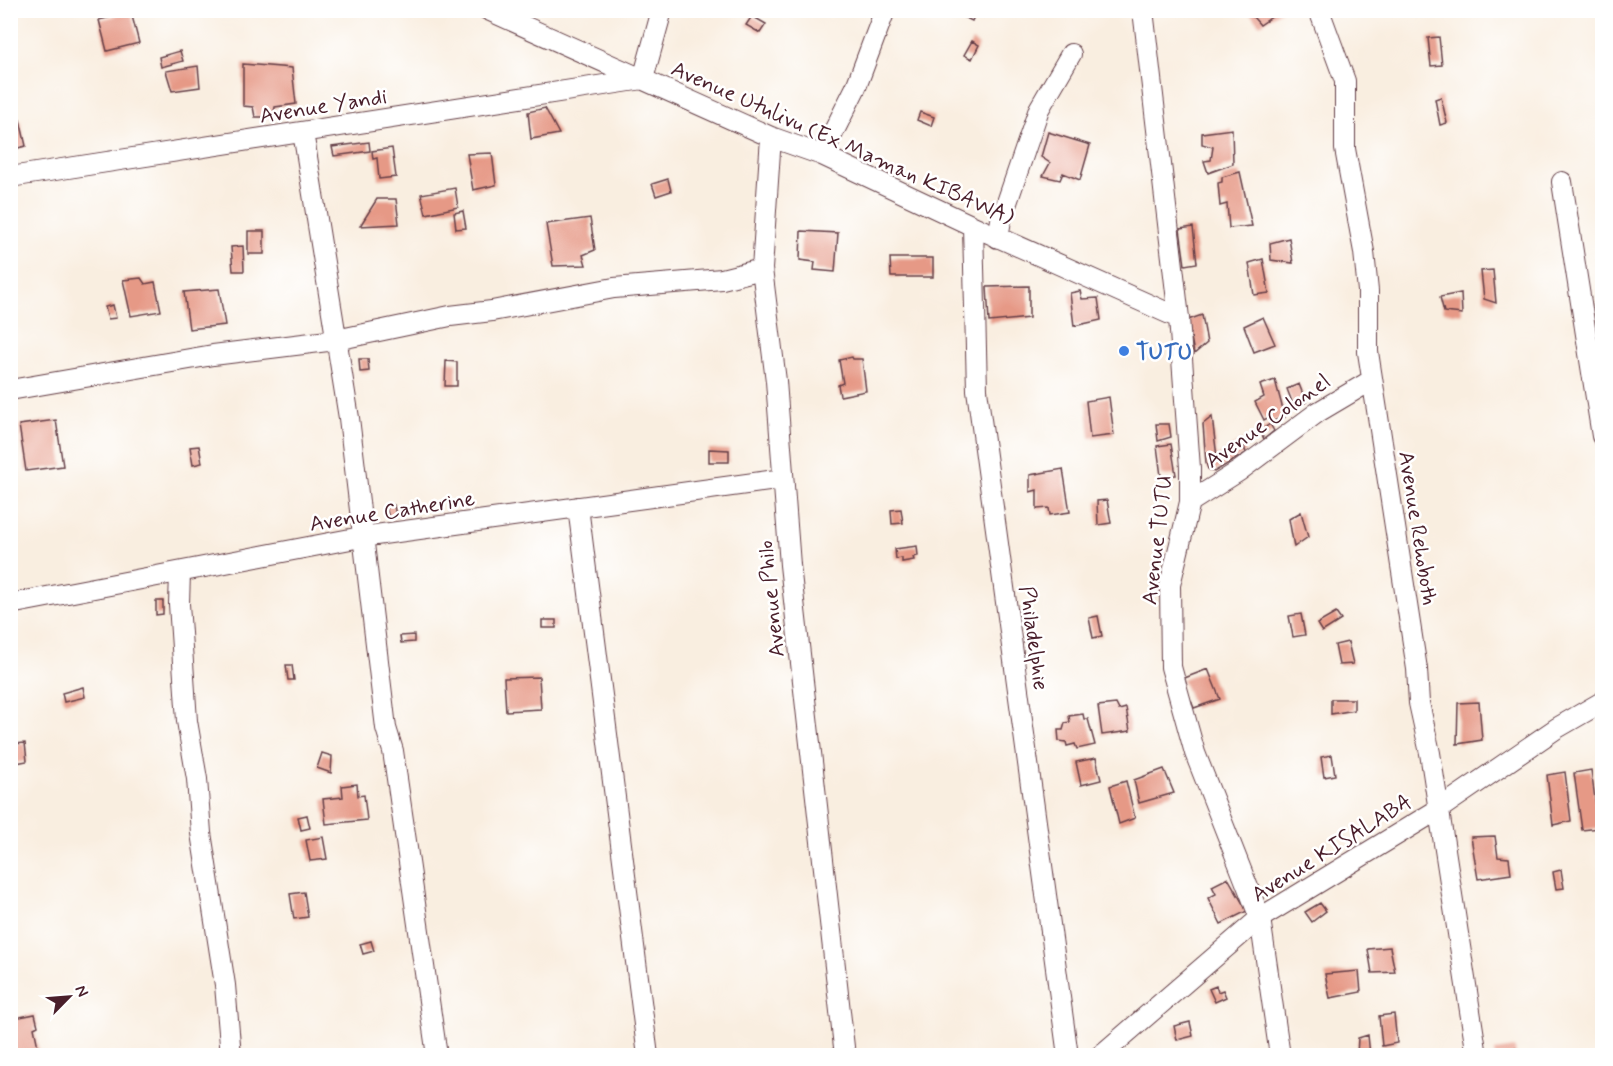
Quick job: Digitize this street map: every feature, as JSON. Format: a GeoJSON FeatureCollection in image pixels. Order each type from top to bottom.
{"type":"FeatureCollection","features":[{"type":"Feature","properties":{"kind":"street","name":"Avenue Utulivu (Ex Maman KIBAWA)"},"geometry":{"type":"LineString","coordinates":[[488,10],[771,137],[822,155],[998,238],[1179,318]]}},
{"type":"Feature","properties":{"kind":"street"},"geometry":{"type":"LineString","coordinates":[[643,79],[662,10]]}},
{"type":"Feature","properties":{"kind":"street"},"geometry":{"type":"LineString","coordinates":[[822,155],[856,87],[885,10]]}},
{"type":"Feature","properties":{"kind":"street","name":"Avenue TUTU"},"geometry":{"type":"LineString","coordinates":[[1143,10],[1187,406],[1190,502],[1170,585],[1171,667],[1195,753],[1260,918]]}},
{"type":"Feature","properties":{"kind":"street","name":"Avenue Rehoboth"},"geometry":{"type":"LineString","coordinates":[[1319,10],[1345,81],[1345,149],[1364,252],[1368,291],[1368,352],[1417,669],[1419,703],[1439,809],[1477,1056]]}},
{"type":"Feature","properties":{"kind":"street"},"geometry":{"type":"LineString","coordinates":[[998,238],[1001,220],[1039,109],[1071,54]]}},
{"type":"Feature","properties":{"kind":"street","name":"Avenue Yandi"},"geometry":{"type":"LineString","coordinates":[[10,177],[643,79]]}},
{"type":"Feature","properties":{"kind":"street"},"geometry":{"type":"LineString","coordinates":[[303,132],[336,340],[386,728],[393,751],[437,1056]]}},
{"type":"Feature","properties":{"kind":"street","name":"Avenue Philo"},"geometry":{"type":"LineString","coordinates":[[771,137],[762,269],[776,381],[783,479],[845,1056]]}},
{"type":"Feature","properties":{"kind":"street"},"geometry":{"type":"LineString","coordinates":[[1562,182],[1602,436]]}},
{"type":"Feature","properties":{"kind":"street","name":"Philadelphie"},"geometry":{"type":"LineString","coordinates":[[973,226],[977,390],[1068,1056]]}},
{"type":"Feature","properties":{"kind":"street"},"geometry":{"type":"LineString","coordinates":[[10,390],[213,355],[336,340],[450,316],[492,311],[614,288],[722,279],[762,269]]}},
{"type":"Feature","properties":{"kind":"street","name":"Avenue Colonel"},"geometry":{"type":"LineString","coordinates":[[1190,502],[1239,471],[1318,411],[1372,380]]}},
{"type":"Feature","properties":{"kind":"street","name":"Avenue Catherine"},"geometry":{"type":"LineString","coordinates":[[10,604],[180,573],[229,560],[363,537],[783,479]]}},
{"type":"Feature","properties":{"kind":"street"},"geometry":{"type":"LineString","coordinates":[[578,507],[648,1056]]}},
{"type":"Feature","properties":{"kind":"street"},"geometry":{"type":"LineString","coordinates":[[180,573],[179,604],[187,722],[197,779],[201,833],[225,985],[231,1056]]}},
{"type":"Feature","properties":{"kind":"street","name":"Avenue KISALABA"},"geometry":{"type":"LineString","coordinates":[[1100,1056],[1260,918],[1439,809],[1557,728],[1602,702]]}},
{"type":"Feature","properties":{"kind":"street"},"geometry":{"type":"LineString","coordinates":[[1260,918],[1280,1056]]}},
{"type":"Feature","properties":{"kind":"building"},"geometry":{"type":"Polygon","coordinates":[[[949,10],[977,10],[972,21],[949,10]]]}},
{"type":"Feature","properties":{"kind":"building"},"geometry":{"type":"Polygon","coordinates":[[[1247,10],[1282,10],[1260,25],[1247,10]]]}},
{"type":"Feature","properties":{"kind":"building"},"geometry":{"type":"Polygon","coordinates":[[[131,12],[139,43],[107,51],[99,20],[131,12]]]}},
{"type":"Feature","properties":{"kind":"building"},"geometry":{"type":"Polygon","coordinates":[[[752,16],[766,24],[760,33],[746,25],[752,16]]]}},
{"type":"Feature","properties":{"kind":"building"},"geometry":{"type":"Polygon","coordinates":[[[1439,37],[1442,65],[1431,66],[1428,38],[1439,37]]]}},
{"type":"Feature","properties":{"kind":"building"},"geometry":{"type":"Polygon","coordinates":[[[972,41],[979,45],[972,59],[964,55],[972,41]]]}},
{"type":"Feature","properties":{"kind":"building"},"geometry":{"type":"Polygon","coordinates":[[[180,51],[183,61],[161,67],[159,57],[180,51]]]}},
{"type":"Feature","properties":{"kind":"building"},"geometry":{"type":"Polygon","coordinates":[[[243,64],[292,68],[296,104],[275,107],[273,117],[255,117],[253,107],[243,106],[243,64]]]}},
{"type":"Feature","properties":{"kind":"building"},"geometry":{"type":"Polygon","coordinates":[[[198,66],[200,87],[172,91],[166,71],[198,66]]]}},
{"type":"Feature","properties":{"kind":"building"},"geometry":{"type":"Polygon","coordinates":[[[1441,97],[1447,123],[1440,125],[1435,99],[1441,97]]]}},
{"type":"Feature","properties":{"kind":"building"},"geometry":{"type":"Polygon","coordinates":[[[545,108],[559,134],[531,139],[528,112],[545,108]]]}},
{"type":"Feature","properties":{"kind":"building"},"geometry":{"type":"Polygon","coordinates":[[[920,112],[934,117],[931,126],[917,120],[920,112]]]}},
{"type":"Feature","properties":{"kind":"building"},"geometry":{"type":"Polygon","coordinates":[[[20,120],[26,146],[10,150],[10,123],[20,120]]]}},
{"type":"Feature","properties":{"kind":"building"},"geometry":{"type":"Polygon","coordinates":[[[1232,129],[1233,164],[1208,173],[1204,161],[1211,160],[1213,147],[1202,144],[1202,133],[1232,129]]]}},
{"type":"Feature","properties":{"kind":"building"},"geometry":{"type":"Polygon","coordinates":[[[1048,132],[1090,145],[1080,180],[1063,173],[1060,180],[1043,176],[1050,163],[1041,157],[1048,132]]]}},
{"type":"Feature","properties":{"kind":"building"},"geometry":{"type":"Polygon","coordinates":[[[369,142],[370,151],[334,156],[332,147],[369,142]]]}},
{"type":"Feature","properties":{"kind":"building"},"geometry":{"type":"Polygon","coordinates":[[[392,148],[396,177],[379,179],[377,158],[373,159],[372,151],[392,148]]]}},
{"type":"Feature","properties":{"kind":"building"},"geometry":{"type":"Polygon","coordinates":[[[492,153],[496,185],[473,190],[467,154],[492,153]]]}},
{"type":"Feature","properties":{"kind":"building"},"geometry":{"type":"Polygon","coordinates":[[[1240,172],[1252,226],[1229,228],[1227,204],[1220,206],[1218,183],[1222,182],[1222,177],[1240,172]]]}},
{"type":"Feature","properties":{"kind":"building"},"geometry":{"type":"Polygon","coordinates":[[[668,179],[671,191],[656,196],[652,184],[668,179]]]}},
{"type":"Feature","properties":{"kind":"building"},"geometry":{"type":"Polygon","coordinates":[[[455,188],[458,207],[426,214],[421,194],[455,188]]]}},
{"type":"Feature","properties":{"kind":"building"},"geometry":{"type":"Polygon","coordinates":[[[377,199],[396,199],[399,224],[360,226],[377,199]]]}},
{"type":"Feature","properties":{"kind":"building"},"geometry":{"type":"Polygon","coordinates":[[[463,211],[466,228],[456,229],[454,213],[463,211]]]}},
{"type":"Feature","properties":{"kind":"building"},"geometry":{"type":"Polygon","coordinates":[[[590,218],[595,250],[583,255],[586,265],[553,266],[546,224],[590,218]]]}},
{"type":"Feature","properties":{"kind":"building"},"geometry":{"type":"Polygon","coordinates":[[[1193,227],[1197,263],[1185,265],[1180,229],[1193,227]]]}},
{"type":"Feature","properties":{"kind":"building"},"geometry":{"type":"Polygon","coordinates":[[[248,231],[264,231],[264,254],[248,254],[248,231]]]}},
{"type":"Feature","properties":{"kind":"building"},"geometry":{"type":"Polygon","coordinates":[[[801,231],[838,233],[835,272],[814,270],[815,262],[800,260],[801,231]]]}},
{"type":"Feature","properties":{"kind":"building"},"geometry":{"type":"Polygon","coordinates":[[[1289,238],[1293,263],[1271,260],[1270,243],[1289,238]]]}},
{"type":"Feature","properties":{"kind":"building"},"geometry":{"type":"Polygon","coordinates":[[[243,246],[244,271],[233,271],[231,247],[243,246]]]}},
{"type":"Feature","properties":{"kind":"building"},"geometry":{"type":"Polygon","coordinates":[[[890,258],[933,258],[933,277],[891,277],[890,258]]]}},
{"type":"Feature","properties":{"kind":"building"},"geometry":{"type":"Polygon","coordinates":[[[1263,259],[1269,293],[1254,295],[1249,263],[1263,259]]]}},
{"type":"Feature","properties":{"kind":"building"},"geometry":{"type":"Polygon","coordinates":[[[1493,270],[1496,303],[1484,299],[1481,271],[1493,270]]]}},
{"type":"Feature","properties":{"kind":"building"},"geometry":{"type":"Polygon","coordinates":[[[10,276],[17,298],[10,300],[10,276]]]}},
{"type":"Feature","properties":{"kind":"building"},"geometry":{"type":"Polygon","coordinates":[[[141,278],[145,284],[155,282],[161,311],[131,316],[123,280],[141,278]]]}},
{"type":"Feature","properties":{"kind":"building"},"geometry":{"type":"Polygon","coordinates":[[[1029,286],[1029,318],[989,322],[987,287],[1029,286]]]}},
{"type":"Feature","properties":{"kind":"building"},"geometry":{"type":"Polygon","coordinates":[[[219,289],[225,325],[189,329],[184,292],[219,289]]]}},
{"type":"Feature","properties":{"kind":"building"},"geometry":{"type":"Polygon","coordinates":[[[1080,291],[1082,299],[1098,298],[1101,320],[1074,326],[1070,293],[1080,291]]]}},
{"type":"Feature","properties":{"kind":"building"},"geometry":{"type":"Polygon","coordinates":[[[1461,293],[1462,314],[1444,312],[1440,297],[1461,293]]]}},
{"type":"Feature","properties":{"kind":"building"},"geometry":{"type":"Polygon","coordinates":[[[113,305],[116,318],[108,319],[105,307],[113,305]]]}},
{"type":"Feature","properties":{"kind":"building"},"geometry":{"type":"Polygon","coordinates":[[[1202,315],[1207,343],[1194,354],[1188,320],[1202,315]]]}},
{"type":"Feature","properties":{"kind":"building"},"geometry":{"type":"Polygon","coordinates":[[[1263,317],[1275,344],[1254,352],[1244,326],[1263,317]]]}},
{"type":"Feature","properties":{"kind":"building"},"geometry":{"type":"Polygon","coordinates":[[[852,357],[862,359],[866,391],[840,396],[838,385],[843,383],[839,360],[852,357]]]}},
{"type":"Feature","properties":{"kind":"building"},"geometry":{"type":"Polygon","coordinates":[[[359,359],[368,359],[369,371],[360,372],[359,359]]]}},
{"type":"Feature","properties":{"kind":"building"},"geometry":{"type":"Polygon","coordinates":[[[446,361],[457,362],[457,386],[445,386],[446,361]]]}},
{"type":"Feature","properties":{"kind":"building"},"geometry":{"type":"Polygon","coordinates":[[[1275,380],[1285,417],[1271,422],[1269,417],[1264,420],[1255,402],[1264,397],[1260,385],[1275,380]]]}},
{"type":"Feature","properties":{"kind":"building"},"geometry":{"type":"Polygon","coordinates":[[[1299,384],[1306,402],[1294,407],[1287,389],[1299,384]]]}},
{"type":"Feature","properties":{"kind":"building"},"geometry":{"type":"Polygon","coordinates":[[[1109,397],[1114,435],[1090,438],[1086,401],[1109,397]]]}},
{"type":"Feature","properties":{"kind":"building"},"geometry":{"type":"Polygon","coordinates":[[[1212,417],[1217,457],[1242,440],[1246,453],[1214,472],[1208,469],[1206,463],[1203,424],[1212,417]]]}},
{"type":"Feature","properties":{"kind":"building"},"geometry":{"type":"Polygon","coordinates":[[[56,420],[63,466],[26,471],[19,425],[56,420]]]}},
{"type":"Feature","properties":{"kind":"building"},"geometry":{"type":"Polygon","coordinates":[[[1156,424],[1169,424],[1171,437],[1158,441],[1156,424]]]}},
{"type":"Feature","properties":{"kind":"building"},"geometry":{"type":"Polygon","coordinates":[[[1270,424],[1274,431],[1264,439],[1260,431],[1270,424]]]}},
{"type":"Feature","properties":{"kind":"building"},"geometry":{"type":"Polygon","coordinates":[[[1171,444],[1176,475],[1161,476],[1157,446],[1171,444]]]}},
{"type":"Feature","properties":{"kind":"building"},"geometry":{"type":"Polygon","coordinates":[[[199,446],[202,463],[193,465],[190,447],[199,446]]]}},
{"type":"Feature","properties":{"kind":"building"},"geometry":{"type":"Polygon","coordinates":[[[709,449],[729,450],[729,462],[709,462],[709,449]]]}},
{"type":"Feature","properties":{"kind":"building"},"geometry":{"type":"Polygon","coordinates":[[[1063,469],[1070,512],[1050,515],[1049,508],[1037,509],[1037,490],[1030,492],[1030,475],[1063,469]]]}},
{"type":"Feature","properties":{"kind":"building"},"geometry":{"type":"Polygon","coordinates":[[[1107,500],[1111,523],[1098,525],[1097,501],[1107,500]]]}},
{"type":"Feature","properties":{"kind":"building"},"geometry":{"type":"Polygon","coordinates":[[[394,505],[396,517],[389,519],[386,506],[394,505]]]}},
{"type":"Feature","properties":{"kind":"building"},"geometry":{"type":"Polygon","coordinates":[[[901,509],[903,523],[892,524],[891,510],[901,509]]]}},
{"type":"Feature","properties":{"kind":"building"},"geometry":{"type":"Polygon","coordinates":[[[1301,512],[1308,537],[1294,547],[1289,519],[1301,512]]]}},
{"type":"Feature","properties":{"kind":"building"},"geometry":{"type":"Polygon","coordinates":[[[917,546],[918,556],[913,557],[914,560],[902,562],[902,558],[896,559],[895,549],[917,546]]]}},
{"type":"Feature","properties":{"kind":"building"},"geometry":{"type":"Polygon","coordinates":[[[156,601],[163,601],[163,614],[156,615],[156,601]]]}},
{"type":"Feature","properties":{"kind":"building"},"geometry":{"type":"Polygon","coordinates":[[[1336,613],[1341,620],[1322,632],[1317,624],[1336,613]]]}},
{"type":"Feature","properties":{"kind":"building"},"geometry":{"type":"Polygon","coordinates":[[[1301,614],[1305,635],[1293,637],[1289,616],[1301,614]]]}},
{"type":"Feature","properties":{"kind":"building"},"geometry":{"type":"Polygon","coordinates":[[[1098,616],[1102,636],[1093,638],[1089,618],[1098,616]]]}},
{"type":"Feature","properties":{"kind":"building"},"geometry":{"type":"Polygon","coordinates":[[[542,620],[556,620],[556,628],[542,628],[542,620]]]}},
{"type":"Feature","properties":{"kind":"building"},"geometry":{"type":"Polygon","coordinates":[[[414,635],[414,642],[401,643],[400,636],[414,635]]]}},
{"type":"Feature","properties":{"kind":"building"},"geometry":{"type":"Polygon","coordinates":[[[1348,642],[1353,664],[1339,665],[1335,645],[1348,642]]]}},
{"type":"Feature","properties":{"kind":"building"},"geometry":{"type":"Polygon","coordinates":[[[286,665],[292,665],[294,680],[288,680],[286,665]]]}},
{"type":"Feature","properties":{"kind":"building"},"geometry":{"type":"Polygon","coordinates":[[[1208,669],[1220,699],[1194,708],[1182,679],[1208,669]]]}},
{"type":"Feature","properties":{"kind":"building"},"geometry":{"type":"Polygon","coordinates":[[[539,677],[541,709],[506,711],[504,678],[539,677]]]}},
{"type":"Feature","properties":{"kind":"building"},"geometry":{"type":"Polygon","coordinates":[[[83,687],[85,697],[64,702],[62,693],[83,687]]]}},
{"type":"Feature","properties":{"kind":"building"},"geometry":{"type":"Polygon","coordinates":[[[1331,699],[1354,699],[1354,710],[1331,714],[1331,699]]]}},
{"type":"Feature","properties":{"kind":"building"},"geometry":{"type":"Polygon","coordinates":[[[1479,702],[1482,740],[1457,744],[1458,703],[1479,702]]]}},
{"type":"Feature","properties":{"kind":"building"},"geometry":{"type":"Polygon","coordinates":[[[1116,704],[1119,710],[1126,708],[1130,731],[1102,735],[1098,706],[1116,704]]]}},
{"type":"Feature","properties":{"kind":"building"},"geometry":{"type":"Polygon","coordinates":[[[1083,714],[1084,719],[1088,719],[1095,745],[1077,749],[1075,744],[1067,746],[1066,742],[1059,741],[1058,730],[1063,730],[1065,723],[1070,722],[1069,716],[1083,714]]]}},
{"type":"Feature","properties":{"kind":"building"},"geometry":{"type":"Polygon","coordinates":[[[25,743],[27,761],[16,763],[14,744],[25,743]]]}},
{"type":"Feature","properties":{"kind":"building"},"geometry":{"type":"Polygon","coordinates":[[[322,753],[332,756],[331,773],[317,768],[322,753]]]}},
{"type":"Feature","properties":{"kind":"building"},"geometry":{"type":"Polygon","coordinates":[[[1332,755],[1335,775],[1324,777],[1321,757],[1332,755]]]}},
{"type":"Feature","properties":{"kind":"building"},"geometry":{"type":"Polygon","coordinates":[[[1096,758],[1101,780],[1081,785],[1076,762],[1096,758]]]}},
{"type":"Feature","properties":{"kind":"building"},"geometry":{"type":"Polygon","coordinates":[[[1164,769],[1174,793],[1139,803],[1134,780],[1164,769]]]}},
{"type":"Feature","properties":{"kind":"building"},"geometry":{"type":"Polygon","coordinates":[[[1591,770],[1599,828],[1582,830],[1574,773],[1591,770]]]}},
{"type":"Feature","properties":{"kind":"building"},"geometry":{"type":"Polygon","coordinates":[[[1565,772],[1571,821],[1553,825],[1547,775],[1565,772]]]}},
{"type":"Feature","properties":{"kind":"building"},"geometry":{"type":"Polygon","coordinates":[[[1126,781],[1135,818],[1119,824],[1110,786],[1126,781]]]}},
{"type":"Feature","properties":{"kind":"building"},"geometry":{"type":"Polygon","coordinates":[[[357,784],[358,796],[364,795],[367,820],[326,824],[323,799],[343,797],[342,786],[357,784]]]}},
{"type":"Feature","properties":{"kind":"building"},"geometry":{"type":"Polygon","coordinates":[[[307,815],[310,828],[301,830],[298,817],[307,815]]]}},
{"type":"Feature","properties":{"kind":"building"},"geometry":{"type":"Polygon","coordinates":[[[1495,836],[1498,857],[1509,858],[1511,874],[1478,879],[1471,837],[1495,836]]]}},
{"type":"Feature","properties":{"kind":"building"},"geometry":{"type":"Polygon","coordinates":[[[323,837],[327,859],[310,861],[306,840],[323,837]]]}},
{"type":"Feature","properties":{"kind":"building"},"geometry":{"type":"Polygon","coordinates":[[[1561,870],[1564,888],[1556,889],[1553,872],[1561,870]]]}},
{"type":"Feature","properties":{"kind":"building"},"geometry":{"type":"Polygon","coordinates":[[[1228,878],[1247,911],[1221,924],[1208,898],[1216,894],[1212,886],[1228,878]]]}},
{"type":"Feature","properties":{"kind":"building"},"geometry":{"type":"Polygon","coordinates":[[[304,892],[308,917],[294,919],[290,894],[304,892]]]}},
{"type":"Feature","properties":{"kind":"building"},"geometry":{"type":"Polygon","coordinates":[[[1320,903],[1326,911],[1312,922],[1305,912],[1320,903]]]}},
{"type":"Feature","properties":{"kind":"building"},"geometry":{"type":"Polygon","coordinates":[[[371,941],[374,951],[363,954],[360,944],[371,941]]]}},
{"type":"Feature","properties":{"kind":"building"},"geometry":{"type":"Polygon","coordinates":[[[1390,947],[1395,972],[1372,973],[1368,949],[1390,947]]]}},
{"type":"Feature","properties":{"kind":"building"},"geometry":{"type":"Polygon","coordinates":[[[1359,971],[1361,992],[1330,998],[1325,974],[1359,971]]]}},
{"type":"Feature","properties":{"kind":"building"},"geometry":{"type":"Polygon","coordinates":[[[1216,986],[1218,992],[1223,990],[1226,997],[1215,1002],[1209,989],[1216,986]]]}},
{"type":"Feature","properties":{"kind":"building"},"geometry":{"type":"Polygon","coordinates":[[[35,1014],[38,1026],[34,1028],[40,1056],[10,1056],[10,1019],[35,1014]]]}},
{"type":"Feature","properties":{"kind":"building"},"geometry":{"type":"Polygon","coordinates":[[[1394,1014],[1397,1043],[1382,1046],[1379,1016],[1394,1014]]]}},
{"type":"Feature","properties":{"kind":"building"},"geometry":{"type":"Polygon","coordinates":[[[1190,1022],[1193,1036],[1177,1040],[1174,1026],[1190,1022]]]}},
{"type":"Feature","properties":{"kind":"building"},"geometry":{"type":"Polygon","coordinates":[[[1368,1035],[1370,1056],[1357,1056],[1358,1038],[1368,1035]]]}},
{"type":"Feature","properties":{"kind":"building"},"geometry":{"type":"Polygon","coordinates":[[[1515,1048],[1516,1056],[1495,1056],[1495,1051],[1515,1048]]]}},
{"type":"Feature","properties":{"kind":"place","name":"TUTU"},"geometry":{"type":"Point","coordinates":[1124,351]}}]}
